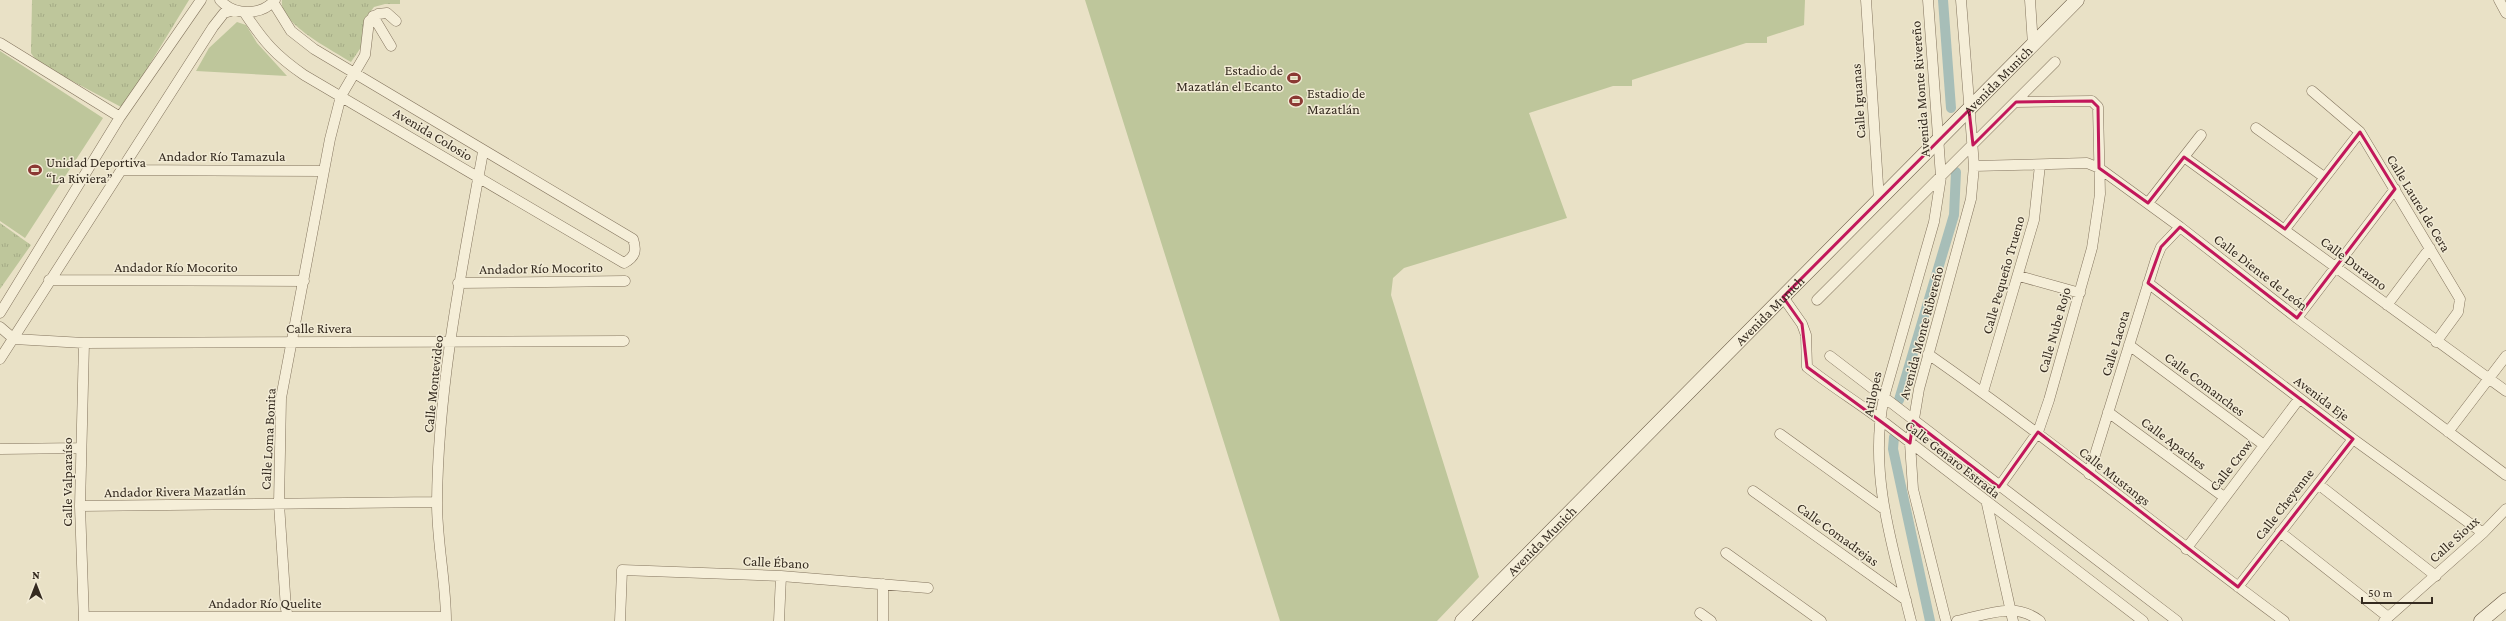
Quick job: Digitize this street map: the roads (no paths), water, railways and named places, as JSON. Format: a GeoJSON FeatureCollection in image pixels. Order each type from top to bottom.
{"type":"FeatureCollection","features":[{"type":"Feature","properties":{"kind":"main road","name":"Avenida Munich"},"geometry":{"type":"LineString","coordinates":[[1462,621],[2077,0]]}},
{"type":"Feature","properties":{"kind":"main road"},"geometry":{"type":"LineString","coordinates":[[2481,621],[2506,600]]}},
{"type":"Feature","properties":{"kind":"street"},"geometry":{"type":"LineString","coordinates":[[0,313],[120,117],[201,0]]}},
{"type":"Feature","properties":{"kind":"street"},"geometry":{"type":"LineString","coordinates":[[220,0],[234,10],[244,12],[260,10],[274,1]]}},
{"type":"Feature","properties":{"kind":"street","name":"Calle Iguanas"},"geometry":{"type":"LineString","coordinates":[[1866,0],[1879,200]]}},
{"type":"Feature","properties":{"kind":"street","name":"Avenida Monte Rivereño"},"geometry":{"type":"LineString","coordinates":[[1928,0],[1942,177]]}},
{"type":"Feature","properties":{"kind":"street"},"geometry":{"type":"LineString","coordinates":[[1961,0],[1973,145]]}},
{"type":"Feature","properties":{"kind":"street"},"geometry":{"type":"LineString","coordinates":[[2030,0],[2033,45]]}},
{"type":"Feature","properties":{"kind":"street"},"geometry":{"type":"LineString","coordinates":[[2499,0],[2506,13]]}},
{"type":"Feature","properties":{"kind":"street","name":"Avenida Colosio"},"geometry":{"type":"LineString","coordinates":[[244,12],[265,43],[280,58],[341,96],[624,263],[634,255],[633,239],[483,152],[314,49],[291,31],[274,1]]}},
{"type":"Feature","properties":{"kind":"street"},"geometry":{"type":"LineString","coordinates":[[0,359],[14,339],[49,280],[213,27],[224,13],[234,10]]}},
{"type":"Feature","properties":{"kind":"street"},"geometry":{"type":"LineString","coordinates":[[391,46],[373,16],[387,13],[396,21]]}},
{"type":"Feature","properties":{"kind":"street","name":"Calle Loma Bonita"},"geometry":{"type":"LineString","coordinates":[[289,619],[286,609],[279,504],[282,398],[294,342],[324,171],[341,96],[365,55],[366,32],[373,16]]}},
{"type":"Feature","properties":{"kind":"street"},"geometry":{"type":"LineString","coordinates":[[0,43],[120,117]]}},
{"type":"Feature","properties":{"kind":"street"},"geometry":{"type":"LineString","coordinates":[[1817,300],[1942,177],[2055,62]]}},
{"type":"Feature","properties":{"kind":"street","name":"Calle Laurel de Cera"},"geometry":{"type":"LineString","coordinates":[[2312,91],[2360,132],[2460,299],[2458,312],[2436,342]]}},
{"type":"Feature","properties":{"kind":"street","name":"Calle Nube Rojo"},"geometry":{"type":"LineString","coordinates":[[1999,487],[2038,432],[2080,293],[2096,230],[2100,194],[2098,107],[2092,101],[2016,102]]}},
{"type":"Feature","properties":{"kind":"street"},"geometry":{"type":"LineString","coordinates":[[2256,128],[2324,177]]}},
{"type":"Feature","properties":{"kind":"street"},"geometry":{"type":"LineString","coordinates":[[2285,229],[2360,132]]}},
{"type":"Feature","properties":{"kind":"street"},"geometry":{"type":"LineString","coordinates":[[2148,203],[2201,135]]}},
{"type":"Feature","properties":{"kind":"street","name":"Avenida Monte Ribereño"},"geometry":{"type":"LineString","coordinates":[[1946,621],[1913,489],[1910,443],[1913,421],[1928,354],[1967,216],[1974,166],[1973,145]]}},
{"type":"Feature","properties":{"kind":"street","name":"Calle Montevideo"},"geometry":{"type":"LineString","coordinates":[[446,619],[437,502],[442,400],[458,283],[483,152]]}},
{"type":"Feature","properties":{"kind":"street","name":"Calle Durazno"},"geometry":{"type":"LineString","coordinates":[[2184,157],[2285,229],[2436,342],[2506,392]]}},
{"type":"Feature","properties":{"kind":"street","name":"Calle Diente de León"},"geometry":{"type":"LineString","coordinates":[[1974,166],[2087,163],[2099,168],[2180,227],[2297,318],[2506,475]]}},
{"type":"Feature","properties":{"kind":"street","name":"Calle Pequeño Trueno"},"geometry":{"type":"LineString","coordinates":[[1983,392],[2019,276],[2034,220],[2040,165]]}},
{"type":"Feature","properties":{"kind":"street","name":"Andador Río Tamazula"},"geometry":{"type":"LineString","coordinates":[[121,170],[324,171]]}},
{"type":"Feature","properties":{"kind":"street","name":"Atilopes"},"geometry":{"type":"LineString","coordinates":[[1911,621],[1884,509],[1878,454],[1880,419],[1884,397],[1934,222],[1942,177]]}},
{"type":"Feature","properties":{"kind":"street"},"geometry":{"type":"LineString","coordinates":[[2297,318],[2395,189]]}},
{"type":"Feature","properties":{"kind":"street","name":"Calle Lacota"},"geometry":{"type":"LineString","coordinates":[[2089,474],[2148,283],[2161,247],[2180,227]]}},
{"type":"Feature","properties":{"kind":"street"},"geometry":{"type":"LineString","coordinates":[[2386,305],[2430,248]]}},
{"type":"Feature","properties":{"kind":"street"},"geometry":{"type":"LineString","coordinates":[[2019,276],[2080,293]]}},
{"type":"Feature","properties":{"kind":"street","name":"Andador Río Mocorito"},"geometry":{"type":"LineString","coordinates":[[49,280],[304,281]]}},
{"type":"Feature","properties":{"kind":"street","name":"Andador Río Mocorito"},"geometry":{"type":"LineString","coordinates":[[458,283],[625,281]]}},
{"type":"Feature","properties":{"kind":"street","name":"Avenida Eje"},"geometry":{"type":"LineString","coordinates":[[2148,283],[2299,399],[2483,533]]}},
{"type":"Feature","properties":{"kind":"street","name":"Calle Genaro Estrada"},"geometry":{"type":"LineString","coordinates":[[1783,297],[1802,324],[1806,335],[1807,367],[1841,394],[1880,419],[1987,504],[2143,621]]}},
{"type":"Feature","properties":{"kind":"street"},"geometry":{"type":"LineString","coordinates":[[0,327],[14,339]]}},
{"type":"Feature","properties":{"kind":"street","name":"Calle Rivera"},"geometry":{"type":"LineString","coordinates":[[14,339],[84,343],[624,342]]}},
{"type":"Feature","properties":{"kind":"street","name":"Calle Valparaíso"},"geometry":{"type":"LineString","coordinates":[[84,343],[80,506],[84,619]]}},
{"type":"Feature","properties":{"kind":"street","name":"Calle Comanches"},"geometry":{"type":"LineString","coordinates":[[2129,345],[2264,445]]}},
{"type":"Feature","properties":{"kind":"street","name":"Calle Mustangs"},"geometry":{"type":"LineString","coordinates":[[1928,354],[2038,432],[2089,474],[2186,549],[2284,621]]}},
{"type":"Feature","properties":{"kind":"street","name":"Calle Genaro Estrada"},"geometry":{"type":"LineString","coordinates":[[1830,356],[1999,487],[2177,621]]}},
{"type":"Feature","properties":{"kind":"street"},"geometry":{"type":"LineString","coordinates":[[2448,432],[2488,380],[2504,363]]}},
{"type":"Feature","properties":{"kind":"street","name":"Calle Crow"},"geometry":{"type":"LineString","coordinates":[[2186,549],[2299,399]]}},
{"type":"Feature","properties":{"kind":"street","name":"Calle Apaches"},"geometry":{"type":"LineString","coordinates":[[2108,412],[2224,497]]}},
{"type":"Feature","properties":{"kind":"street"},"geometry":{"type":"LineString","coordinates":[[1780,434],[1884,509]]}},
{"type":"Feature","properties":{"kind":"street","name":"Calle Cheyenne"},"geometry":{"type":"LineString","coordinates":[[2238,587],[2353,439]]}},
{"type":"Feature","properties":{"kind":"street"},"geometry":{"type":"LineString","coordinates":[[0,449],[81,448]]}},
{"type":"Feature","properties":{"kind":"street"},"geometry":{"type":"LineString","coordinates":[[2318,484],[2436,576]]}},
{"type":"Feature","properties":{"kind":"street","name":"Calle Comadrejas"},"geometry":{"type":"LineString","coordinates":[[1753,491],[1906,600]]}},
{"type":"Feature","properties":{"kind":"street","name":"Andador Rivera Mazatlán"},"geometry":{"type":"LineString","coordinates":[[80,506],[437,502]]}},
{"type":"Feature","properties":{"kind":"street"},"geometry":{"type":"LineString","coordinates":[[1987,504],[2013,621]]}},
{"type":"Feature","properties":{"kind":"street","name":"Calle Sioux"},"geometry":{"type":"LineString","coordinates":[[2386,619],[2483,533],[2506,509]]}},
{"type":"Feature","properties":{"kind":"street"},"geometry":{"type":"LineString","coordinates":[[2280,532],[2386,619]]}},
{"type":"Feature","properties":{"kind":"street"},"geometry":{"type":"LineString","coordinates":[[1726,553],[1821,621]]}},
{"type":"Feature","properties":{"kind":"street","name":"Calle Ébano"},"geometry":{"type":"LineString","coordinates":[[620,621],[622,570],[781,576],[928,588]]}},
{"type":"Feature","properties":{"kind":"street"},"geometry":{"type":"LineString","coordinates":[[779,621],[781,576]]}},
{"type":"Feature","properties":{"kind":"street"},"geometry":{"type":"LineString","coordinates":[[883,584],[883,621]]}},
{"type":"Feature","properties":{"kind":"street"},"geometry":{"type":"LineString","coordinates":[[1957,621],[2011,610],[2027,612],[2040,621]]}},
{"type":"Feature","properties":{"kind":"street"},"geometry":{"type":"LineString","coordinates":[[1700,613],[1711,621]]}},
{"type":"Feature","properties":{"kind":"street","name":"Andador Río Quelite"},"geometry":{"type":"LineString","coordinates":[[84,619],[446,619]]}},
{"type":"Feature","properties":{"kind":"waterway"},"geometry":{"type":"LineString","coordinates":[[1943,0],[1951,108]]}},
{"type":"Feature","properties":{"kind":"waterway"},"geometry":{"type":"LineString","coordinates":[[1899,400],[1954,215],[1956,172]]}},
{"type":"Feature","properties":{"kind":"waterway"},"geometry":{"type":"LineString","coordinates":[[1894,437],[1893,449],[1930,621]]}},
{"type":"Feature","properties":{"kind":"place","name":"Estadio de Mazatlán el Ecanto"},"geometry":{"type":"Point","coordinates":[1294,78]}},
{"type":"Feature","properties":{"kind":"place","name":"Estadio de Mazatlán"},"geometry":{"type":"Point","coordinates":[1296,101]}},
{"type":"Feature","properties":{"kind":"place","name":"Unidad Deportiva “La Riviera”"},"geometry":{"type":"Point","coordinates":[35,170]}}]}
